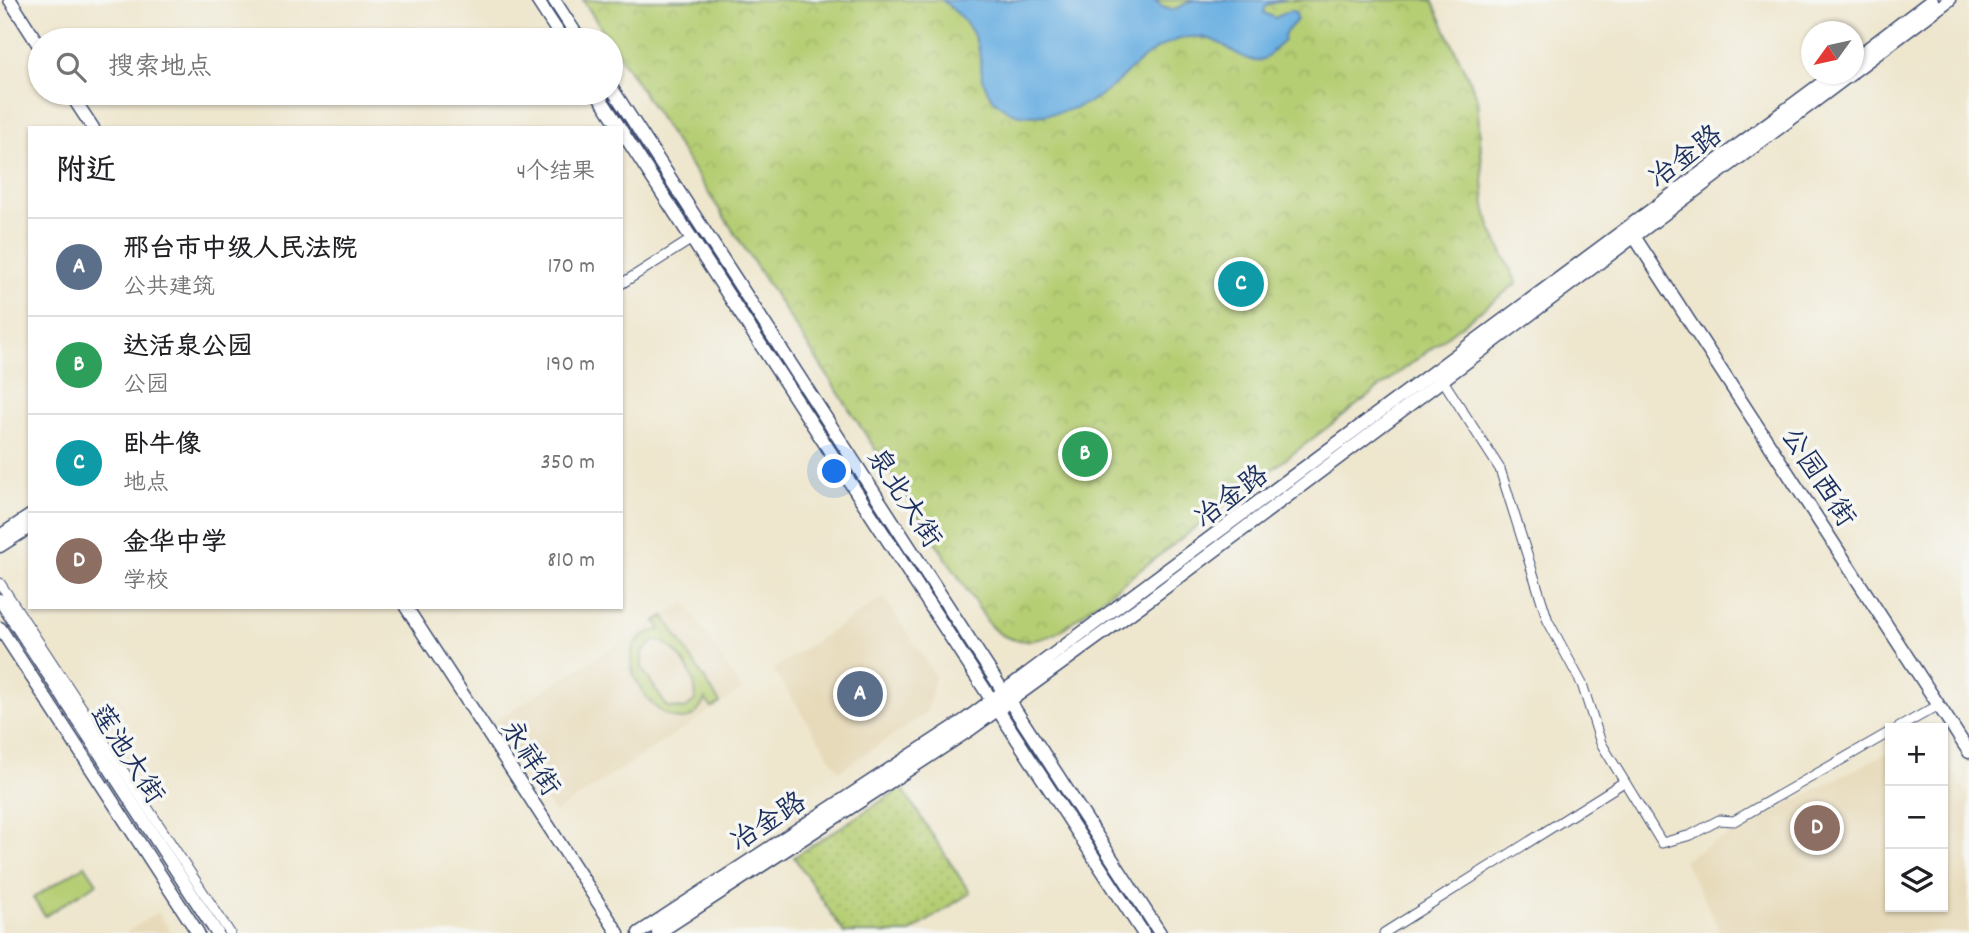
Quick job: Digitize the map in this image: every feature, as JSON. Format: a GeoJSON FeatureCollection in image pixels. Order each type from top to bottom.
{"type":"FeatureCollection","features":[{"type":"Feature","properties":{"kind":"street"},"geometry":{"type":"LineString","coordinates":[[10,0],[28,28]]}},
{"type":"Feature","properties":{"kind":"street"},"geometry":{"type":"LineString","coordinates":[[537,0],[555,28]]}},
{"type":"Feature","properties":{"kind":"street"},"geometry":{"type":"LineString","coordinates":[[554,0],[572,28]]}},
{"type":"Feature","properties":{"kind":"street"},"geometry":{"type":"LineString","coordinates":[[1864,51],[1932,0]]}},
{"type":"Feature","properties":{"kind":"street","name":"冶金路"},"geometry":{"type":"LineString","coordinates":[[1864,63],[1949,0]]}},
{"type":"Feature","properties":{"kind":"street","name":"冶金路"},"geometry":{"type":"LineString","coordinates":[[1007,696],[1442,379],[1821,84]]}},
{"type":"Feature","properties":{"kind":"street","name":"冶金路"},"geometry":{"type":"LineString","coordinates":[[658,933],[995,705],[1631,231],[1835,84]]}},
{"type":"Feature","properties":{"kind":"street"},"geometry":{"type":"LineString","coordinates":[[78,105],[92,126]]}},
{"type":"Feature","properties":{"kind":"street","name":"泉北大街"},"geometry":{"type":"LineString","coordinates":[[605,105],[619,126]]}},
{"type":"Feature","properties":{"kind":"street","name":"泉北大街"},"geometry":{"type":"LineString","coordinates":[[623,105],[1160,933]]}},
{"type":"Feature","properties":{"kind":"street","name":"泉北大街"},"geometry":{"type":"LineString","coordinates":[[623,132],[1143,933]]}},
{"type":"Feature","properties":{"kind":"street","name":"公园西街"},"geometry":{"type":"LineString","coordinates":[[1631,231],[1969,752]]}},
{"type":"Feature","properties":{"kind":"street"},"geometry":{"type":"LineString","coordinates":[[623,284],[692,239]]}},
{"type":"Feature","properties":{"kind":"street"},"geometry":{"type":"LineString","coordinates":[[1442,379],[1500,469],[1548,621],[1582,684],[1601,743],[1662,843],[1691,835],[1719,821],[1734,821],[1885,735]]}},
{"type":"Feature","properties":{"kind":"street"},"geometry":{"type":"LineString","coordinates":[[0,536],[28,517]]}},
{"type":"Feature","properties":{"kind":"street"},"geometry":{"type":"LineString","coordinates":[[0,546],[28,528]]}},
{"type":"Feature","properties":{"kind":"street"},"geometry":{"type":"LineString","coordinates":[[0,583],[230,933]]}},
{"type":"Feature","properties":{"kind":"street","name":"莲池大街"},"geometry":{"type":"LineString","coordinates":[[0,600],[217,933]]}},
{"type":"Feature","properties":{"kind":"street","name":"永祥街"},"geometry":{"type":"LineString","coordinates":[[407,609],[618,933]]}},
{"type":"Feature","properties":{"kind":"street","name":"莲池大街"},"geometry":{"type":"LineString","coordinates":[[0,628],[198,933]]}},
{"type":"Feature","properties":{"kind":"street","name":"冶金路"},"geometry":{"type":"LineString","coordinates":[[639,933],[995,705]]}},
{"type":"Feature","properties":{"kind":"street"},"geometry":{"type":"LineString","coordinates":[[1907,723],[1939,705]]}},
{"type":"Feature","properties":{"kind":"street"},"geometry":{"type":"LineString","coordinates":[[1384,933],[1624,782]]}},
{"type":"Feature","properties":{"kind":"shaded area"},"geometry":{"type":"Polygon","coordinates":[[[884,597],[935,675],[927,713],[839,771],[773,669],[884,597]]]}},
{"type":"Feature","properties":{"kind":"shaded area"},"geometry":{"type":"Polygon","coordinates":[[[686,602],[742,690],[554,813],[494,721],[686,602]]]}},
{"type":"Feature","properties":{"kind":"shaded area"},"geometry":{"type":"Polygon","coordinates":[[[1885,754],[1885,912],[1948,912],[1948,764],[1969,796],[1969,933],[1721,933],[1683,859],[1885,754]]]}},
{"type":"Feature","properties":{"kind":"shaded area"},"geometry":{"type":"Polygon","coordinates":[[[158,912],[172,933],[126,933],[158,912]]]}},
{"type":"Feature","properties":{"kind":"green space"},"geometry":{"type":"Polygon","coordinates":[[[583,0],[1432,0],[1477,97],[1485,206],[1490,227],[1517,283],[1060,631],[1032,640],[1013,639],[996,631],[989,624],[623,61],[623,28],[601,28],[583,0]]]}},
{"type":"Feature","properties":{"kind":"green space"},"geometry":{"type":"Polygon","coordinates":[[[664,616],[720,703],[712,708],[705,699],[692,716],[676,718],[659,710],[644,694],[634,674],[632,655],[640,639],[661,630],[656,621],[664,616]],[[655,641],[642,652],[642,668],[667,707],[685,709],[695,700],[694,683],[685,663],[663,643],[655,641]]]}},
{"type":"Feature","properties":{"kind":"green space"},"geometry":{"type":"Polygon","coordinates":[[[902,788],[970,893],[909,933],[844,933],[794,857],[902,788]]]}},
{"type":"Feature","properties":{"kind":"green space"},"geometry":{"type":"Polygon","coordinates":[[[85,865],[97,883],[45,916],[33,898],[85,865]]]}},
{"type":"Feature","properties":{"kind":"water"},"geometry":{"type":"Polygon","coordinates":[[[942,0],[1155,0],[1164,8],[1173,10],[1193,0],[1284,0],[1266,5],[1264,13],[1275,18],[1291,10],[1296,12],[1297,20],[1285,33],[1283,42],[1264,59],[1255,61],[1246,58],[1207,38],[1180,39],[1153,52],[1107,91],[1081,106],[1062,112],[1028,116],[1008,111],[987,91],[974,35],[960,16],[942,0]]]}},
{"type":"Feature","properties":{"kind":"place","name":"卧牛像"},"geometry":{"type":"Point","coordinates":[1241,284]}},
{"type":"Feature","properties":{"kind":"place","name":"达活泉公园"},"geometry":{"type":"Point","coordinates":[1085,454]}},
{"type":"Feature","properties":{"kind":"place","name":"邢台市中级人民法院"},"geometry":{"type":"Point","coordinates":[860,694]}},
{"type":"Feature","properties":{"kind":"place","name":"金华中学"},"geometry":{"type":"Point","coordinates":[1817,828]}}]}
